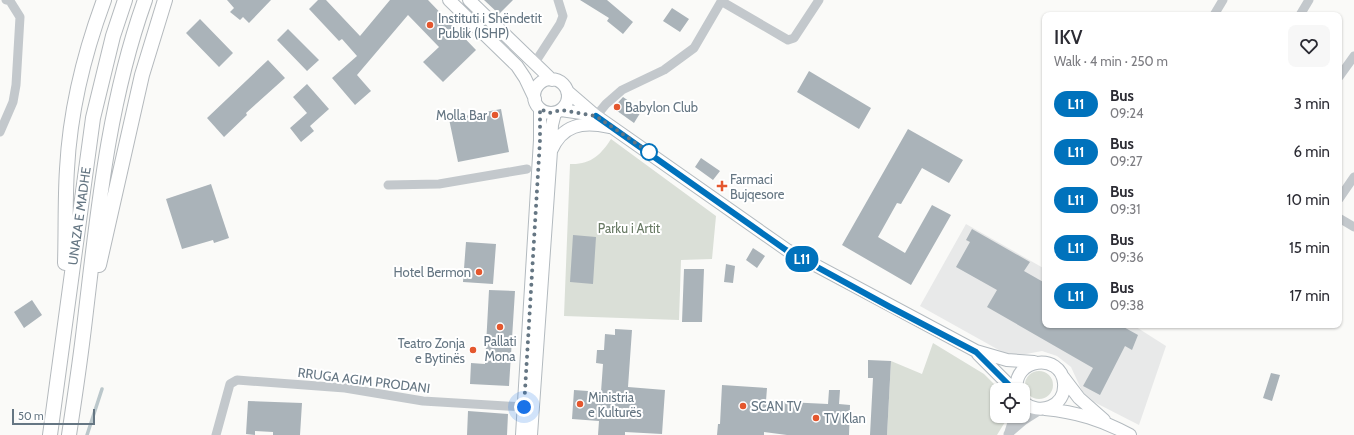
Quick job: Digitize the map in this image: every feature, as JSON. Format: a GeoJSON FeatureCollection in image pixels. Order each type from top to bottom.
{"type":"FeatureCollection","features":[{"type":"Feature","properties":{"kind":"highway"},"geometry":{"type":"LineString","coordinates":[[64,331],[67,168],[72,121],[82,71],[104,0]]}},
{"type":"Feature","properties":{"kind":"highway","name":"UNAZA E MADHE"},"geometry":{"type":"LineString","coordinates":[[50,435],[93,118],[113,36],[125,0]]}},
{"type":"Feature","properties":{"kind":"highway","name":"UNAZA E MADHE"},"geometry":{"type":"LineString","coordinates":[[69,435],[106,152],[119,84],[131,39],[145,0]]}},
{"type":"Feature","properties":{"kind":"highway"},"geometry":{"type":"LineString","coordinates":[[83,337],[142,75],[165,0]]}},
{"type":"Feature","properties":{"kind":"main road"},"geometry":{"type":"LineString","coordinates":[[450,0],[522,72],[537,104],[549,113],[558,111],[596,116]]}},
{"type":"Feature","properties":{"kind":"main road"},"geometry":{"type":"LineString","coordinates":[[469,0],[534,64],[552,80],[564,85],[568,98],[558,111],[552,125],[531,435]]}},
{"type":"Feature","properties":{"kind":"main road"},"geometry":{"type":"LineString","coordinates":[[522,435],[540,140],[537,104],[534,94],[539,84],[552,80]]}},
{"type":"Feature","properties":{"kind":"main road"},"geometry":{"type":"LineString","coordinates":[[567,91],[596,116],[786,250],[976,352],[1008,360],[1041,362],[1054,366],[1079,398],[1106,422],[1130,435]]}},
{"type":"Feature","properties":{"kind":"main road"},"geometry":{"type":"LineString","coordinates":[[551,151],[561,135],[572,128],[588,124],[615,128]]}},
{"type":"Feature","properties":{"kind":"main road"},"geometry":{"type":"LineString","coordinates":[[976,352],[1008,383]]}},
{"type":"Feature","properties":{"kind":"main road"},"geometry":{"type":"LineString","coordinates":[[1016,383],[1019,375],[1028,365],[1034,362]]}},
{"type":"Feature","properties":{"kind":"main road"},"geometry":{"type":"LineString","coordinates":[[1043,409],[1057,403],[1061,397],[1064,383],[1062,376]]}},
{"type":"Feature","properties":{"kind":"main road"},"geometry":{"type":"LineString","coordinates":[[1030,406],[1035,409],[1072,413],[1106,422]]}},
{"type":"Feature","properties":{"kind":"street"},"geometry":{"type":"LineString","coordinates":[[0,132],[13,102],[16,85],[20,16],[10,1],[6,0]]}},
{"type":"Feature","properties":{"kind":"street"},"geometry":{"type":"LineString","coordinates":[[534,64],[560,24],[563,16],[558,0]]}},
{"type":"Feature","properties":{"kind":"street"},"geometry":{"type":"LineString","coordinates":[[596,116],[622,90],[664,70],[694,48],[722,1],[788,40],[794,38],[820,0]]}},
{"type":"Feature","properties":{"kind":"street"},"geometry":{"type":"LineString","coordinates":[[1216,12],[1223,0]]}},
{"type":"Feature","properties":{"kind":"street"},"geometry":{"type":"LineString","coordinates":[[1302,12],[1309,0]]}},
{"type":"Feature","properties":{"kind":"street"},"geometry":{"type":"LineString","coordinates":[[1342,73],[1354,56]]}},
{"type":"Feature","properties":{"kind":"street"},"geometry":{"type":"LineString","coordinates":[[388,185],[439,184],[526,169]]}},
{"type":"Feature","properties":{"kind":"street"},"geometry":{"type":"LineString","coordinates":[[1342,195],[1354,177]]}},
{"type":"Feature","properties":{"kind":"street"},"geometry":{"type":"LineString","coordinates":[[1342,220],[1354,227]]}},
{"type":"Feature","properties":{"kind":"street","name":"RRUGA AGIM PRODANI"},"geometry":{"type":"LineString","coordinates":[[216,435],[230,384],[237,380],[345,388],[423,401],[524,407]]}},
{"type":"Feature","properties":{"kind":"street"},"geometry":{"type":"LineString","coordinates":[[1008,434],[1022,421],[1043,409]]}},
{"type":"Feature","properties":{"kind":"street"},"geometry":{"type":"LineString","coordinates":[[1008,434],[1012,423]]}},
{"type":"Feature","properties":{"kind":"shaded area"},"geometry":{"type":"Polygon","coordinates":[[[966,224],[1042,267],[1042,328],[1138,328],[1166,346],[1139,425],[1094,402],[1082,391],[1071,367],[1057,356],[1042,351],[1021,355],[1006,354],[920,306],[966,224]]]}},
{"type":"Feature","properties":{"kind":"green space","name":"Parku i Artit"},"geometry":{"type":"Polygon","coordinates":[[[611,139],[716,216],[712,259],[681,260],[679,320],[564,316],[570,164],[583,163],[594,158],[603,150],[611,139]]]}},
{"type":"Feature","properties":{"kind":"green space"},"geometry":{"type":"Polygon","coordinates":[[[933,343],[984,374],[993,383],[990,383],[990,423],[1004,423],[997,435],[887,435],[891,361],[922,374],[933,343]]]}},
{"type":"Feature","properties":{"kind":"green space"},"geometry":{"type":"Polygon","coordinates":[[[1039,371],[1044,372],[1049,375],[1052,380],[1052,390],[1049,395],[1039,399],[1030,396],[1030,383],[1025,383],[1029,375],[1039,371]]]}},
{"type":"Feature","properties":{"kind":"building"},"geometry":{"type":"Polygon","coordinates":[[[227,0],[271,0],[249,23],[243,17],[240,20],[230,12],[234,8],[227,0]]]}},
{"type":"Feature","properties":{"kind":"building"},"geometry":{"type":"Polygon","coordinates":[[[318,0],[326,0],[360,36],[390,0],[428,0],[476,50],[443,82],[423,62],[439,47],[408,15],[357,75],[371,91],[355,105],[332,78],[357,56],[342,39],[339,41],[309,9],[318,0]]]}},
{"type":"Feature","properties":{"kind":"building"},"geometry":{"type":"Polygon","coordinates":[[[484,0],[513,0],[499,14],[484,0]]]}},
{"type":"Feature","properties":{"kind":"building"},"geometry":{"type":"Polygon","coordinates":[[[580,0],[607,0],[633,22],[623,34],[607,21],[609,18],[580,0]]]}},
{"type":"Feature","properties":{"kind":"building"},"geometry":{"type":"Polygon","coordinates":[[[672,8],[689,19],[680,32],[663,21],[672,8]]]}},
{"type":"Feature","properties":{"kind":"building"},"geometry":{"type":"Polygon","coordinates":[[[200,19],[233,53],[219,67],[186,33],[200,19]]]}},
{"type":"Feature","properties":{"kind":"building"},"geometry":{"type":"Polygon","coordinates":[[[288,29],[319,60],[307,71],[277,40],[288,29]]]}},
{"type":"Feature","properties":{"kind":"building"},"geometry":{"type":"Polygon","coordinates":[[[268,60],[285,78],[246,113],[247,115],[224,137],[207,118],[268,60]]]}},
{"type":"Feature","properties":{"kind":"building"},"geometry":{"type":"Polygon","coordinates":[[[809,71],[871,108],[859,129],[797,92],[809,71]]]}},
{"type":"Feature","properties":{"kind":"building"},"geometry":{"type":"Polygon","coordinates":[[[307,84],[329,109],[310,126],[314,131],[301,142],[290,128],[307,113],[293,97],[307,84]]]}},
{"type":"Feature","properties":{"kind":"building"},"geometry":{"type":"Polygon","coordinates":[[[623,97],[642,110],[634,123],[613,108],[623,97]]]}},
{"type":"Feature","properties":{"kind":"building"},"geometry":{"type":"Polygon","coordinates":[[[501,109],[509,152],[458,162],[449,119],[501,109]]]}},
{"type":"Feature","properties":{"kind":"building"},"geometry":{"type":"Polygon","coordinates":[[[908,129],[963,160],[949,183],[922,168],[901,204],[897,203],[878,237],[905,253],[932,205],[951,215],[911,285],[842,245],[908,129]]]}},
{"type":"Feature","properties":{"kind":"building"},"geometry":{"type":"Polygon","coordinates":[[[701,158],[720,171],[713,180],[695,167],[701,158]]]}},
{"type":"Feature","properties":{"kind":"building"},"geometry":{"type":"Polygon","coordinates":[[[211,184],[229,238],[214,243],[213,240],[182,249],[166,199],[211,184]]]}},
{"type":"Feature","properties":{"kind":"building"},"geometry":{"type":"Polygon","coordinates":[[[972,229],[1030,262],[1024,271],[1042,281],[1042,328],[1125,328],[1138,335],[1132,350],[1125,346],[1100,395],[1083,386],[1093,368],[987,307],[997,290],[956,267],[970,242],[966,240],[972,229]]]}},
{"type":"Feature","properties":{"kind":"building"},"geometry":{"type":"Polygon","coordinates":[[[573,235],[596,237],[593,284],[570,282],[573,235]]]}},
{"type":"Feature","properties":{"kind":"building","name":"Hotel Bermon"},"geometry":{"type":"Polygon","coordinates":[[[466,242],[496,244],[493,284],[463,282],[466,242]]]}},
{"type":"Feature","properties":{"kind":"building"},"geometry":{"type":"Polygon","coordinates":[[[753,248],[765,256],[757,268],[746,260],[753,248]]]}},
{"type":"Feature","properties":{"kind":"building"},"geometry":{"type":"Polygon","coordinates":[[[726,264],[735,266],[733,283],[724,282],[726,264]]]}},
{"type":"Feature","properties":{"kind":"building"},"geometry":{"type":"Polygon","coordinates":[[[684,269],[704,269],[702,322],[682,322],[684,269]]]}},
{"type":"Feature","properties":{"kind":"building","name":"Pallati Mona"},"geometry":{"type":"Polygon","coordinates":[[[489,290],[515,291],[509,386],[470,384],[471,363],[485,364],[489,290]]]}},
{"type":"Feature","properties":{"kind":"building"},"geometry":{"type":"Polygon","coordinates":[[[32,300],[42,315],[24,328],[14,312],[32,300]]]}},
{"type":"Feature","properties":{"kind":"building"},"geometry":{"type":"Polygon","coordinates":[[[615,329],[632,330],[628,387],[665,390],[662,434],[625,432],[625,435],[598,435],[599,421],[572,419],[574,390],[601,392],[603,364],[596,363],[597,350],[604,350],[605,334],[615,335],[615,329]]]}},
{"type":"Feature","properties":{"kind":"building"},"geometry":{"type":"Polygon","coordinates":[[[868,360],[891,361],[887,435],[870,435],[873,378],[868,378],[868,360]]]}},
{"type":"Feature","properties":{"kind":"building"},"geometry":{"type":"Polygon","coordinates":[[[1271,373],[1280,375],[1272,401],[1263,398],[1271,373]]]}},
{"type":"Feature","properties":{"kind":"building"},"geometry":{"type":"Polygon","coordinates":[[[722,385],[767,388],[766,401],[828,404],[829,390],[840,390],[839,404],[850,405],[849,435],[787,435],[764,432],[764,435],[717,435],[718,424],[720,424],[722,385]]]}},
{"type":"Feature","properties":{"kind":"building"},"geometry":{"type":"Polygon","coordinates":[[[248,401],[302,403],[300,435],[273,435],[273,432],[255,431],[255,435],[246,434],[248,401]]]}},
{"type":"Feature","properties":{"kind":"building"},"geometry":{"type":"Polygon","coordinates":[[[468,411],[508,414],[507,435],[467,435],[468,411]]]}},
{"type":"Feature","properties":{"kind":"waterway"},"geometry":{"type":"LineString","coordinates":[[87,435],[102,389]]}},
{"type":"Feature","properties":{"kind":"bus line","name":"L11"},"geometry":{"type":"LineString","coordinates":[[596,116],[650,152],[786,250],[976,352],[1007,383]]}},
{"type":"Feature","properties":{"kind":"place","name":"Instituti i Shëndetit Publik (ISHP)"},"geometry":{"type":"Point","coordinates":[430,25]}},
{"type":"Feature","properties":{"kind":"place","name":"Babylon Club"},"geometry":{"type":"Point","coordinates":[617,107]}},
{"type":"Feature","properties":{"kind":"place","name":"Molla Bar"},"geometry":{"type":"Point","coordinates":[495,115]}},
{"type":"Feature","properties":{"kind":"place","name":"Farmaci Bujqesore"},"geometry":{"type":"Point","coordinates":[722,186]}},
{"type":"Feature","properties":{"kind":"place","name":"Hotel Bermon"},"geometry":{"type":"Point","coordinates":[479,272]}},
{"type":"Feature","properties":{"kind":"place","name":"Pallati Mona"},"geometry":{"type":"Point","coordinates":[500,327]}},
{"type":"Feature","properties":{"kind":"place","name":"Teatro Zonja e Bytinës"},"geometry":{"type":"Point","coordinates":[473,350]}},
{"type":"Feature","properties":{"kind":"place","name":"Ministria e Kulturës"},"geometry":{"type":"Point","coordinates":[580,404]}},
{"type":"Feature","properties":{"kind":"place","name":"SCAN TV"},"geometry":{"type":"Point","coordinates":[743,406]}},
{"type":"Feature","properties":{"kind":"place","name":"TV Klan"},"geometry":{"type":"Point","coordinates":[816,418]}},
{"type":"Feature","properties":{"kind":"route"},"geometry":{"type":"LineString","coordinates":[[524,407],[540,140],[540,109],[549,113],[555,113],[561,110],[596,116],[649,152]]}}]}
